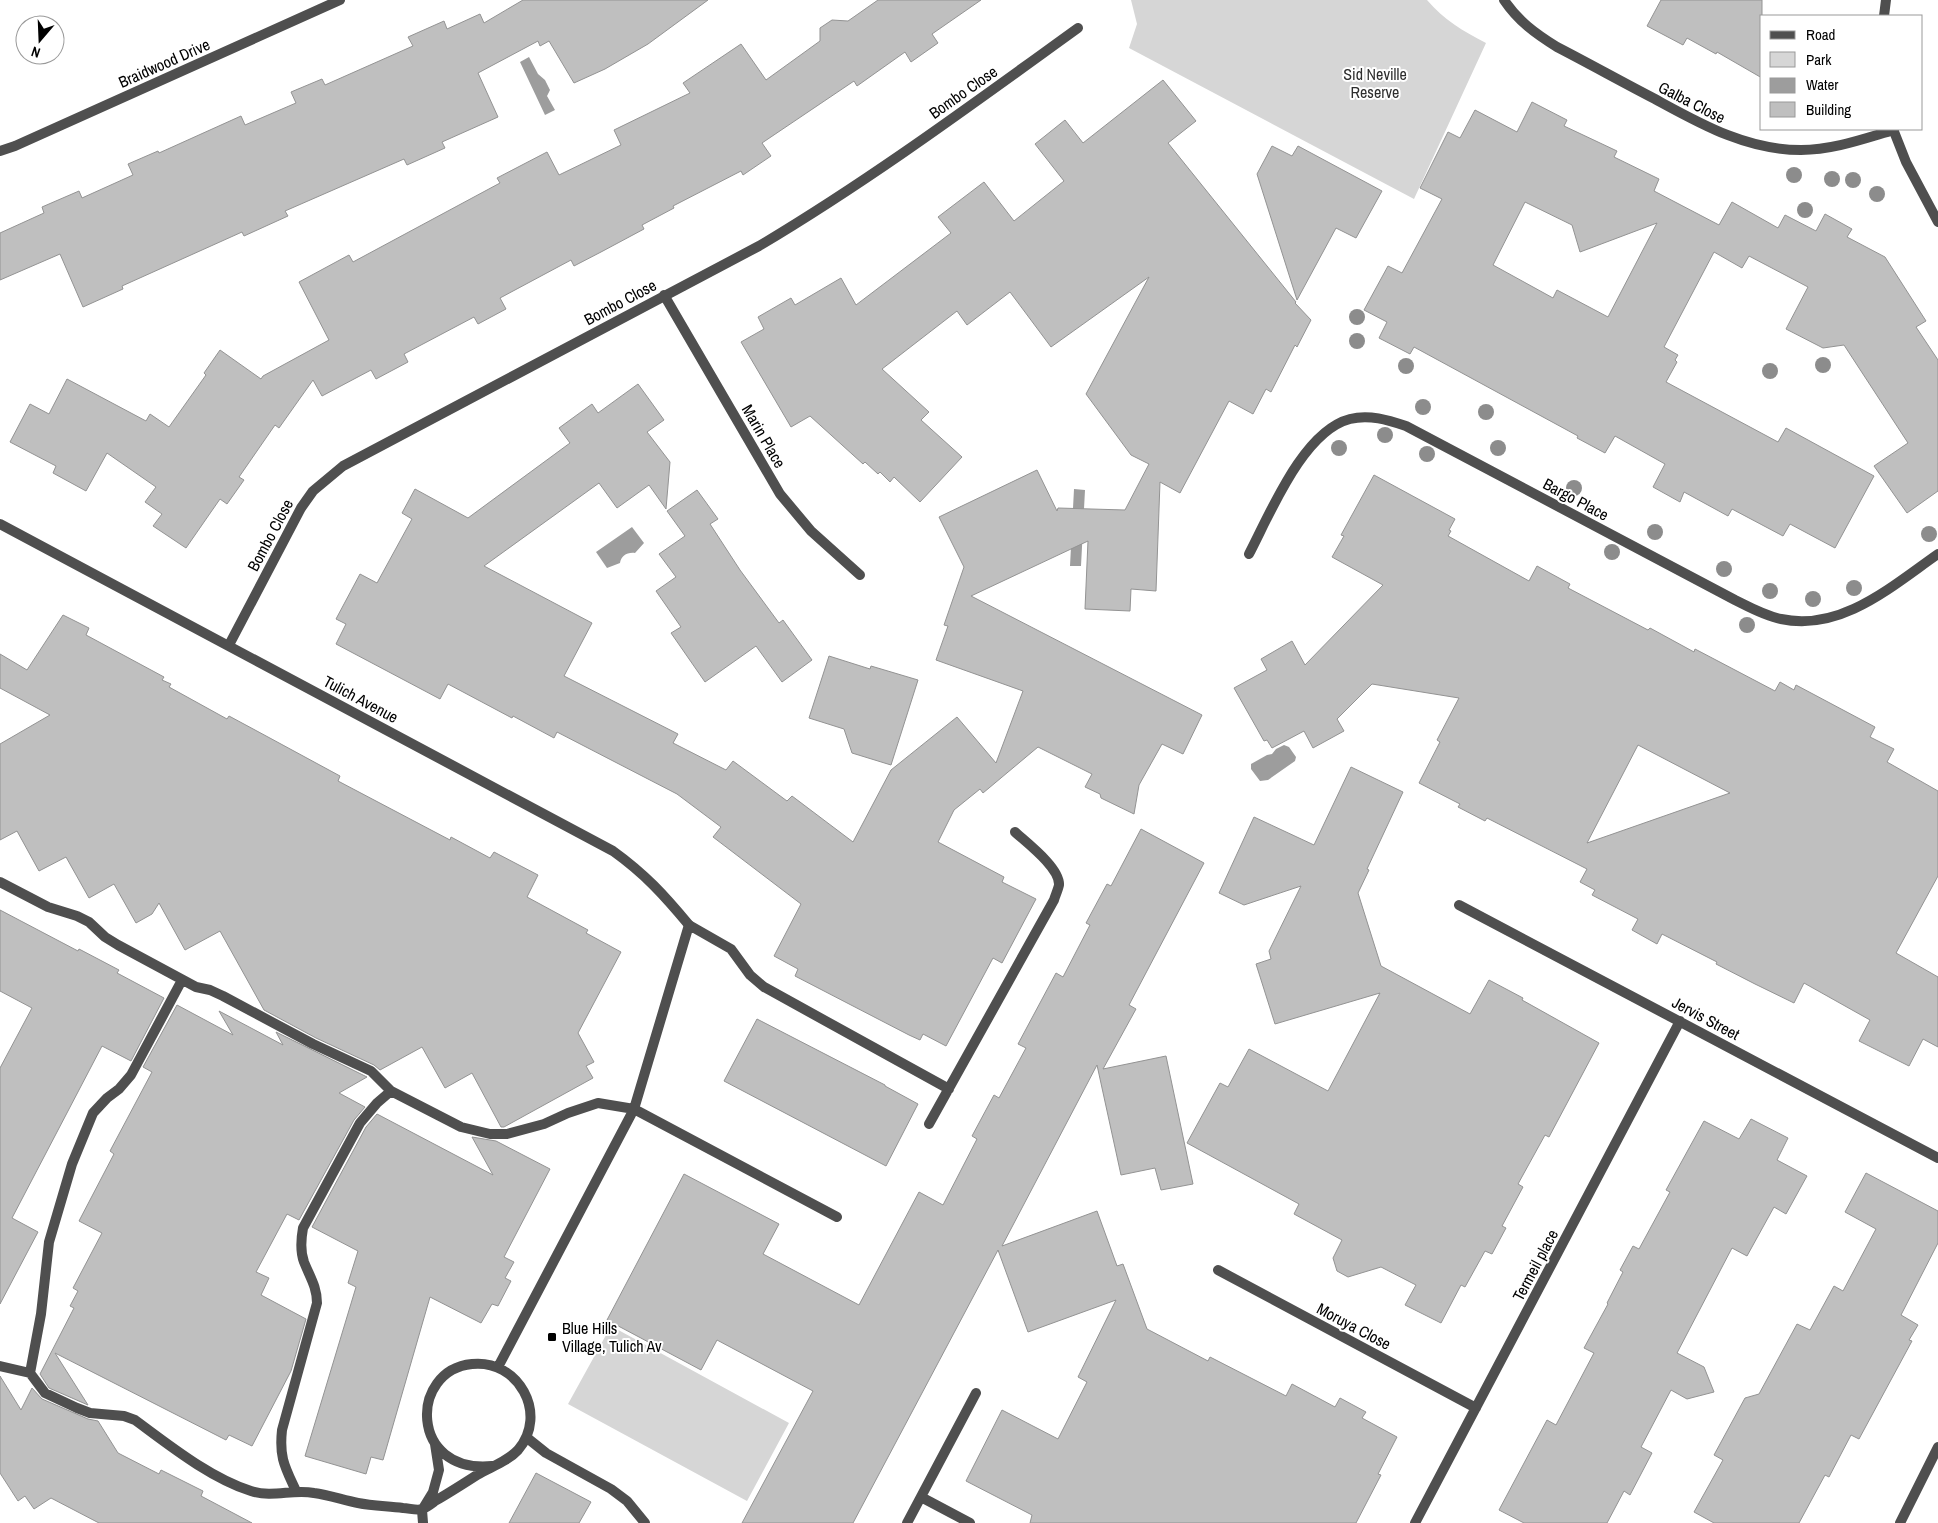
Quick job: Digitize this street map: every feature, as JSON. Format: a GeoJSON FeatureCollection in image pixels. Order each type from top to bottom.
{"type":"FeatureCollection","features":[{"type":"Feature","properties":{"kind":"street","name":"Braidwood Drive"},"geometry":{"type":"LineString","coordinates":[[0,151],[15,146],[340,0]]}},
{"type":"Feature","properties":{"kind":"street","name":"Galba Close"},"geometry":{"type":"LineString","coordinates":[[1504,0],[1513,14],[1534,33],[1557,47],[1704,126],[1730,137],[1775,149],[1801,150],[1828,148],[1894,130]]}},
{"type":"Feature","properties":{"kind":"street"},"geometry":{"type":"LineString","coordinates":[[1884,15],[1886,0]]}},
{"type":"Feature","properties":{"kind":"street","name":"Bombo Close"},"geometry":{"type":"LineString","coordinates":[[229,645],[301,508],[313,490],[343,466],[759,246],[809,216],[954,117],[1078,28]]}},
{"type":"Feature","properties":{"kind":"street"},"geometry":{"type":"LineString","coordinates":[[1894,130],[1906,162],[1938,222]]}},
{"type":"Feature","properties":{"kind":"street","name":"Marin Place"},"geometry":{"type":"LineString","coordinates":[[664,295],[780,494],[811,530],[860,575]]}},
{"type":"Feature","properties":{"kind":"street","name":"Bargo Place"},"geometry":{"type":"LineString","coordinates":[[1250,554],[1296,465],[1307,449],[1336,424],[1350,419],[1369,418],[1388,420],[1406,426],[1735,600],[1759,612],[1780,619],[1802,622],[1826,619],[1851,611],[1871,602],[1938,554]]}},
{"type":"Feature","properties":{"kind":"street","name":"Tulich Avenue"},"geometry":{"type":"LineString","coordinates":[[0,524],[613,851],[638,868],[689,925],[731,949],[750,975],[764,987],[949,1090]]}},
{"type":"Feature","properties":{"kind":"street"},"geometry":{"type":"LineString","coordinates":[[929,1124],[1049,908],[1059,885],[1057,874],[1038,852],[1015,832]]}},
{"type":"Feature","properties":{"kind":"street"},"geometry":{"type":"LineString","coordinates":[[0,882],[48,907],[77,916],[89,922],[118,946],[182,980],[223,996],[334,1055],[355,1062],[371,1071],[391,1091],[461,1128],[490,1134],[507,1134],[526,1130],[598,1103],[634,1109],[837,1216]]}},
{"type":"Feature","properties":{"kind":"street","name":"Jervis Street"},"geometry":{"type":"LineString","coordinates":[[1459,906],[1938,1158]]}},
{"type":"Feature","properties":{"kind":"street"},"geometry":{"type":"LineString","coordinates":[[498,1367],[634,1109],[689,925]]}},
{"type":"Feature","properties":{"kind":"street"},"geometry":{"type":"LineString","coordinates":[[30,1373],[41,1314],[50,1242],[72,1164],[93,1113],[119,1089],[130,1075],[182,980]]}},
{"type":"Feature","properties":{"kind":"street","name":"Termeil place"},"geometry":{"type":"LineString","coordinates":[[1415,1523],[1680,1021]]}},
{"type":"Feature","properties":{"kind":"street"},"geometry":{"type":"LineString","coordinates":[[296,1491],[282,1461],[281,1446],[282,1430],[317,1303],[314,1283],[303,1261],[300,1242],[303,1228],[360,1123],[367,1113],[391,1091]]}},
{"type":"Feature","properties":{"kind":"street","name":"Moruya Close"},"geometry":{"type":"LineString","coordinates":[[1218,1270],[1476,1408]]}},
{"type":"Feature","properties":{"kind":"street"},"geometry":{"type":"LineString","coordinates":[[0,1366],[30,1373],[45,1393],[60,1401],[90,1413],[124,1416],[135,1420],[194,1461],[230,1482],[264,1494],[279,1495],[296,1491],[314,1492],[360,1504],[422,1510],[492,1466],[506,1460],[518,1450],[526,1437],[530,1425],[529,1402],[524,1390],[517,1381],[498,1367],[479,1364],[460,1367],[448,1373],[438,1382],[432,1393],[427,1405],[426,1419],[434,1443],[439,1470],[433,1492],[422,1510],[423,1523]]}},
{"type":"Feature","properties":{"kind":"street"},"geometry":{"type":"LineString","coordinates":[[907,1523],[976,1393]]}},
{"type":"Feature","properties":{"kind":"street"},"geometry":{"type":"LineString","coordinates":[[526,1437],[546,1453],[611,1489],[627,1501],[645,1523]]}},
{"type":"Feature","properties":{"kind":"street"},"geometry":{"type":"LineString","coordinates":[[434,1443],[445,1456],[459,1464],[476,1467],[492,1466]]}},
{"type":"Feature","properties":{"kind":"street"},"geometry":{"type":"LineString","coordinates":[[1900,1523],[1938,1447]]}},
{"type":"Feature","properties":{"kind":"street"},"geometry":{"type":"LineString","coordinates":[[921,1497],[970,1523]]}},
{"type":"Feature","properties":{"kind":"green space","name":"Sid Neville Reserve"},"geometry":{"type":"Polygon","coordinates":[[[1131,0],[1427,0],[1454,24],[1486,43],[1414,199],[1129,48],[1137,24],[1131,0]]]}},
{"type":"Feature","properties":{"kind":"green space"},"geometry":{"type":"Polygon","coordinates":[[[611,1326],[789,1423],[747,1501],[568,1404],[611,1326]]]}},
{"type":"Feature","properties":{"kind":"water"},"geometry":{"type":"Polygon","coordinates":[[[529,57],[538,74],[545,80],[550,90],[547,96],[555,110],[545,115],[520,62],[529,57]]]}},
{"type":"Feature","properties":{"kind":"water"},"geometry":{"type":"Polygon","coordinates":[[[1074,489],[1085,490],[1081,566],[1070,566],[1074,489]]]}},
{"type":"Feature","properties":{"kind":"water"},"geometry":{"type":"Polygon","coordinates":[[[632,527],[644,543],[635,553],[625,555],[620,563],[607,568],[596,552],[632,527]]]}},
{"type":"Feature","properties":{"kind":"water"},"geometry":{"type":"Polygon","coordinates":[[[1284,745],[1289,747],[1296,757],[1295,761],[1268,780],[1260,781],[1251,769],[1251,764],[1272,754],[1276,749],[1284,745]]]}},
{"type":"Feature","properties":{"kind":"building"},"geometry":{"type":"Polygon","coordinates":[[[523,0],[708,0],[648,44],[605,69],[574,83],[549,41],[540,46],[538,41],[478,73],[498,117],[442,142],[445,148],[407,165],[404,159],[285,211],[288,216],[244,236],[242,232],[122,286],[123,289],[83,307],[60,254],[0,280],[0,233],[44,213],[42,207],[79,191],[82,198],[133,175],[128,164],[158,151],[159,153],[241,116],[245,125],[296,103],[291,92],[322,79],[325,85],[413,46],[408,37],[444,21],[447,29],[480,14],[484,23],[523,0]]]}},
{"type":"Feature","properties":{"kind":"building"},"geometry":{"type":"Polygon","coordinates":[[[878,0],[981,0],[932,34],[938,43],[911,62],[905,52],[857,86],[854,81],[762,143],[771,156],[743,175],[741,171],[673,206],[674,208],[642,225],[644,229],[574,266],[571,260],[500,298],[506,309],[478,324],[474,317],[404,354],[408,362],[376,379],[371,370],[322,396],[313,380],[279,428],[275,425],[239,477],[244,480],[227,504],[220,499],[186,548],[153,526],[162,514],[145,502],[156,487],[107,453],[86,491],[53,473],[56,466],[10,442],[30,404],[49,414],[67,379],[146,421],[150,414],[169,427],[206,375],[204,373],[220,350],[261,379],[263,376],[329,340],[299,282],[349,255],[353,262],[500,183],[497,178],[547,152],[559,175],[621,145],[614,130],[690,93],[683,83],[741,44],[766,80],[820,41],[820,28],[832,20],[848,21],[878,0]]]}},
{"type":"Feature","properties":{"kind":"building"},"geometry":{"type":"Polygon","coordinates":[[[1661,0],[1762,0],[1762,15],[1760,15],[1760,77],[1717,52],[1716,54],[1687,38],[1683,45],[1647,26],[1661,0]]]}},
{"type":"Feature","properties":{"kind":"building"},"geometry":{"type":"Polygon","coordinates":[[[1163,80],[1196,121],[1168,143],[1295,303],[1311,320],[1297,347],[1295,345],[1271,392],[1266,389],[1253,414],[1229,401],[1180,493],[1160,482],[1156,591],[1131,589],[1130,611],[1085,609],[1088,541],[971,596],[1202,715],[1183,754],[1162,744],[1139,785],[1134,814],[1101,798],[1100,794],[1085,787],[1092,774],[1038,747],[983,793],[980,789],[954,810],[938,842],[1004,877],[1002,882],[1036,899],[1002,963],[993,958],[946,1046],[923,1034],[920,1040],[909,1035],[795,976],[798,969],[774,956],[801,904],[713,837],[721,827],[677,794],[557,732],[554,738],[448,684],[440,699],[336,644],[346,624],[336,619],[360,574],[377,583],[412,519],[402,513],[415,489],[468,518],[570,443],[559,428],[592,404],[598,413],[638,384],[664,420],[647,432],[670,462],[666,509],[649,485],[617,508],[599,483],[484,566],[592,623],[564,676],[678,734],[673,743],[726,770],[733,761],[787,801],[792,796],[853,842],[891,770],[957,717],[996,763],[1023,691],[936,660],[948,626],[944,625],[964,567],[939,517],[1037,470],[1057,511],[1058,508],[1125,510],[1149,464],[1131,455],[1086,394],[1149,277],[1051,347],[1010,292],[967,325],[957,311],[882,369],[929,412],[921,420],[962,457],[920,502],[894,477],[890,482],[880,472],[878,474],[865,462],[863,464],[810,416],[791,427],[741,342],[764,329],[758,317],[791,298],[795,305],[841,278],[856,305],[951,233],[938,217],[984,182],[1014,221],[1064,181],[1035,144],[1065,120],[1083,143],[1163,80]]]}},
{"type":"Feature","properties":{"kind":"building"},"geometry":{"type":"Polygon","coordinates":[[[1532,102],[1567,120],[1564,126],[1617,151],[1614,157],[1659,179],[1654,191],[1719,225],[1732,202],[1778,228],[1785,215],[1816,231],[1825,214],[1852,229],[1847,237],[1885,257],[1926,321],[1916,327],[1938,360],[1938,491],[1907,513],[1874,466],[1908,443],[1844,345],[1823,348],[1786,329],[1808,287],[1749,256],[1742,268],[1714,252],[1664,347],[1678,355],[1675,360],[1677,362],[1666,382],[1778,442],[1786,428],[1874,476],[1835,548],[1790,524],[1783,536],[1732,509],[1728,516],[1684,492],[1680,502],[1653,487],[1665,464],[1615,436],[1605,453],[1577,438],[1578,436],[1414,347],[1410,354],[1379,338],[1387,322],[1364,310],[1388,266],[1402,273],[1442,199],[1420,188],[1448,132],[1460,138],[1475,110],[1517,132],[1532,102]],[[1525,202],[1493,265],[1553,298],[1557,290],[1608,317],[1657,223],[1580,252],[1572,225],[1525,202]]]}},
{"type":"Feature","properties":{"kind":"building"},"geometry":{"type":"Polygon","coordinates":[[[1272,146],[1292,156],[1298,146],[1382,191],[1356,238],[1336,228],[1297,300],[1257,174],[1272,146]]]}},
{"type":"Feature","properties":{"kind":"building"},"geometry":{"type":"Polygon","coordinates":[[[1374,475],[1455,519],[1448,536],[1529,581],[1537,566],[1570,584],[1568,588],[1648,630],[1650,628],[1694,652],[1695,649],[1775,691],[1780,682],[1794,690],[1796,685],[1875,727],[1870,737],[1894,749],[1887,762],[1938,791],[1938,876],[1896,953],[1938,977],[1938,1047],[1923,1039],[1909,1066],[1859,1041],[1870,1020],[1804,983],[1794,1003],[1716,964],[1717,962],[1662,934],[1657,944],[1632,930],[1638,919],[1592,895],[1595,890],[1580,882],[1587,869],[1487,818],[1485,821],[1458,807],[1460,804],[1419,783],[1440,742],[1437,740],[1459,698],[1372,684],[1337,719],[1344,731],[1313,748],[1304,731],[1272,748],[1267,740],[1264,741],[1234,688],[1267,670],[1261,659],[1292,641],[1305,665],[1383,585],[1332,557],[1344,536],[1341,535],[1374,475]],[[1638,745],[1587,843],[1730,793],[1638,745]]]}},
{"type":"Feature","properties":{"kind":"building"},"geometry":{"type":"Polygon","coordinates":[[[697,490],[718,519],[710,524],[740,570],[779,623],[783,620],[812,660],[782,682],[756,646],[705,682],[671,633],[681,627],[656,591],[676,577],[659,554],[685,536],[667,511],[697,490]]]}},
{"type":"Feature","properties":{"kind":"building"},"geometry":{"type":"Polygon","coordinates":[[[63,615],[89,628],[86,635],[164,677],[162,680],[171,684],[169,687],[227,719],[229,716],[340,776],[338,781],[450,840],[451,837],[490,858],[494,852],[538,875],[527,897],[588,930],[586,933],[621,952],[578,1033],[594,1062],[586,1066],[593,1078],[501,1127],[472,1073],[445,1088],[422,1047],[380,1070],[374,1065],[316,1038],[264,1010],[220,931],[185,950],[159,903],[152,914],[136,923],[114,884],[89,898],[66,857],[39,871],[17,831],[0,840],[0,744],[50,715],[0,688],[0,654],[27,670],[63,615]]]}},
{"type":"Feature","properties":{"kind":"building"},"geometry":{"type":"Polygon","coordinates":[[[829,656],[870,669],[871,666],[918,680],[891,765],[852,753],[844,729],[809,718],[829,656]]]}},
{"type":"Feature","properties":{"kind":"building"},"geometry":{"type":"Polygon","coordinates":[[[1351,767],[1403,792],[1367,869],[1369,870],[1358,893],[1381,966],[1470,1014],[1489,980],[1599,1043],[1549,1137],[1545,1135],[1518,1184],[1523,1187],[1502,1226],[1506,1228],[1492,1254],[1485,1251],[1465,1287],[1461,1285],[1441,1323],[1405,1305],[1416,1285],[1381,1267],[1348,1277],[1337,1271],[1333,1258],[1342,1240],[1294,1214],[1299,1204],[1187,1143],[1220,1083],[1228,1087],[1249,1049],[1328,1091],[1380,993],[1275,1024],[1256,964],[1271,959],[1269,951],[1301,886],[1244,905],[1219,893],[1254,817],[1314,845],[1351,767]]]}},
{"type":"Feature","properties":{"kind":"building"},"geometry":{"type":"Polygon","coordinates":[[[1141,829],[1204,863],[1129,1005],[1136,1009],[1103,1069],[1166,1056],[1193,1184],[1161,1190],[1155,1168],[1121,1175],[1097,1065],[1002,1246],[1097,1211],[1117,1266],[1123,1264],[1147,1329],[1208,1361],[1210,1357],[1286,1396],[1292,1384],[1335,1407],[1340,1398],[1366,1412],[1362,1418],[1397,1437],[1378,1474],[1381,1475],[1356,1523],[1030,1523],[1032,1515],[966,1481],[1002,1410],[1058,1439],[1087,1382],[1078,1377],[1116,1300],[1028,1332],[998,1250],[853,1523],[742,1523],[813,1391],[717,1340],[701,1370],[607,1320],[684,1174],[779,1224],[763,1254],[859,1305],[919,1192],[943,1205],[977,1139],[972,1136],[994,1095],[999,1098],[1026,1048],[1018,1044],[1056,973],[1063,977],[1090,925],[1086,923],[1107,884],[1111,886],[1141,829]]]}},
{"type":"Feature","properties":{"kind":"building"},"geometry":{"type":"Polygon","coordinates":[[[0,910],[119,970],[117,973],[164,998],[131,1061],[102,1046],[12,1218],[38,1232],[0,1304],[0,1068],[32,1008],[0,991],[0,910]]]}},
{"type":"Feature","properties":{"kind":"building"},"geometry":{"type":"Polygon","coordinates":[[[177,1005],[233,1035],[219,1011],[283,1045],[276,1032],[367,1077],[339,1093],[365,1107],[354,1120],[299,1220],[287,1214],[256,1272],[269,1278],[261,1295],[306,1319],[291,1371],[252,1446],[229,1435],[226,1440],[55,1353],[88,1405],[49,1388],[40,1374],[74,1308],[70,1306],[78,1291],[73,1288],[102,1233],[79,1221],[114,1154],[110,1151],[152,1072],[143,1067],[177,1005]]]}},
{"type":"Feature","properties":{"kind":"building"},"geometry":{"type":"Polygon","coordinates":[[[757,1019],[918,1104],[886,1166],[724,1081],[757,1019]]]}},
{"type":"Feature","properties":{"kind":"building"},"geometry":{"type":"Polygon","coordinates":[[[377,1114],[493,1175],[472,1137],[496,1141],[550,1169],[504,1257],[514,1262],[505,1278],[511,1281],[498,1306],[492,1304],[481,1323],[430,1297],[383,1460],[371,1457],[366,1474],[305,1456],[356,1287],[348,1283],[358,1251],[312,1227],[366,1127],[377,1114]]]}},
{"type":"Feature","properties":{"kind":"building"},"geometry":{"type":"Polygon","coordinates":[[[1751,1119],[1788,1138],[1777,1160],[1807,1176],[1786,1214],[1774,1207],[1747,1256],[1732,1248],[1677,1353],[1704,1367],[1714,1392],[1687,1399],[1671,1390],[1641,1447],[1652,1453],[1630,1495],[1624,1491],[1607,1523],[1524,1523],[1499,1510],[1547,1420],[1556,1425],[1594,1353],[1584,1348],[1623,1272],[1620,1270],[1633,1246],[1639,1249],[1670,1192],[1666,1190],[1704,1121],[1739,1139],[1751,1119]]]}},
{"type":"Feature","properties":{"kind":"building"},"geometry":{"type":"Polygon","coordinates":[[[1866,1173],[1938,1211],[1938,1243],[1901,1315],[1918,1325],[1909,1340],[1912,1341],[1859,1439],[1851,1435],[1829,1477],[1825,1475],[1799,1523],[1714,1523],[1694,1512],[1723,1460],[1714,1455],[1745,1398],[1759,1394],[1797,1324],[1810,1330],[1834,1286],[1843,1291],[1876,1229],[1845,1212],[1866,1173]]]}},
{"type":"Feature","properties":{"kind":"building"},"geometry":{"type":"Polygon","coordinates":[[[0,1376],[21,1410],[32,1388],[42,1399],[88,1419],[98,1421],[118,1453],[159,1474],[161,1470],[203,1491],[201,1496],[252,1523],[99,1523],[51,1498],[34,1509],[25,1496],[18,1501],[0,1473],[0,1376]]]}},
{"type":"Feature","properties":{"kind":"building"},"geometry":{"type":"Polygon","coordinates":[[[536,1473],[591,1502],[579,1523],[509,1523],[536,1473]]]}},
{"type":"Feature","properties":{"kind":"place","name":"Blue Hills Village, Tulich Av"},"geometry":{"type":"Point","coordinates":[552,1337]}}]}
